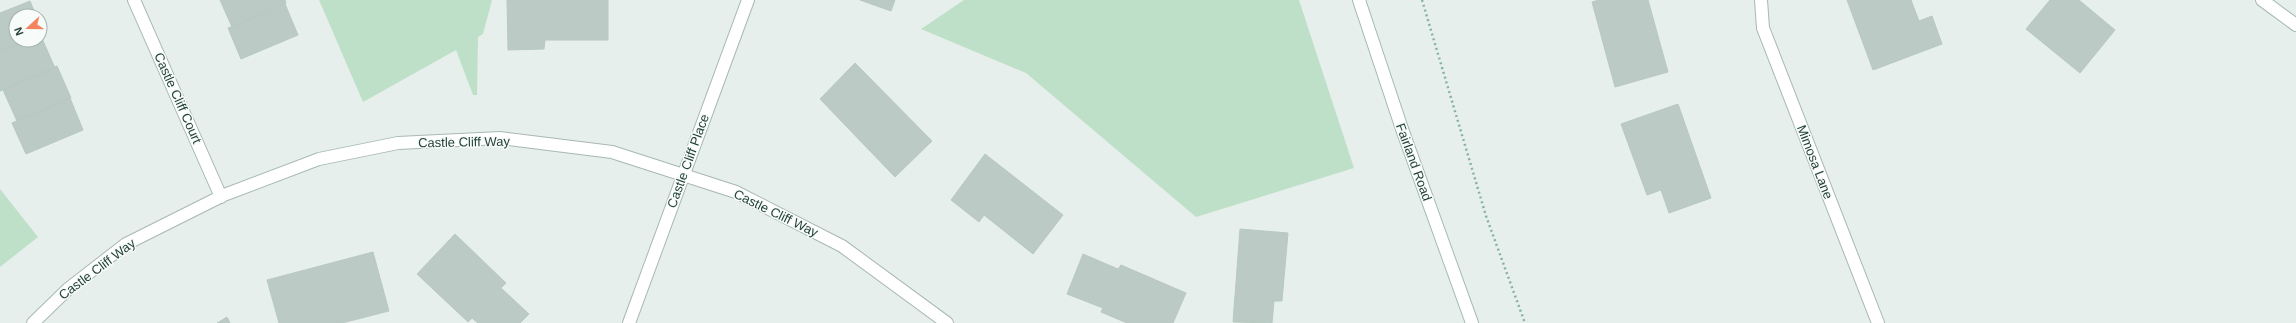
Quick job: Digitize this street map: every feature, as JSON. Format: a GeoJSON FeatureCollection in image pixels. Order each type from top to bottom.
{"type":"FeatureCollection","features":[{"type":"Feature","properties":{"kind":"street","name":"Castle Cliff Court"},"geometry":{"type":"LineString","coordinates":[[134,0],[221,197]]}},
{"type":"Feature","properties":{"kind":"street","name":"Castle Cliff Place"},"geometry":{"type":"LineString","coordinates":[[629,323],[748,0]]}},
{"type":"Feature","properties":{"kind":"street","name":"Fairland Road"},"geometry":{"type":"LineString","coordinates":[[1359,0],[1402,129],[1472,323]]}},
{"type":"Feature","properties":{"kind":"street","name":"Mimosa Lane"},"geometry":{"type":"LineString","coordinates":[[1761,0],[1763,28],[1878,323]]}},
{"type":"Feature","properties":{"kind":"street"},"geometry":{"type":"LineString","coordinates":[[2262,0],[2296,25]]}},
{"type":"Feature","properties":{"kind":"street","name":"Castle Cliff Way"},"geometry":{"type":"LineString","coordinates":[[33,323],[68,289],[126,244],[221,197],[319,159],[398,144],[500,138],[612,152],[736,192],[842,246],[947,323]]}},
{"type":"Feature","properties":{"kind":"path"},"geometry":{"type":"LineString","coordinates":[[1422,0],[1486,216],[1525,323]]}},
{"type":"Feature","properties":{"kind":"green space"},"geometry":{"type":"Polygon","coordinates":[[[319,0],[492,0],[483,34],[478,37],[477,95],[473,95],[456,50],[363,102],[319,0]]]}},
{"type":"Feature","properties":{"kind":"green space"},"geometry":{"type":"Polygon","coordinates":[[[964,0],[1299,0],[1354,168],[1196,217],[1026,73],[921,29],[964,0]]]}},
{"type":"Feature","properties":{"kind":"green space"},"geometry":{"type":"Polygon","coordinates":[[[0,189],[38,237],[0,267],[0,189]]]}},
{"type":"Feature","properties":{"kind":"building"},"geometry":{"type":"Polygon","coordinates":[[[220,0],[285,0],[286,3],[232,27],[220,0]]]}},
{"type":"Feature","properties":{"kind":"building"},"geometry":{"type":"Polygon","coordinates":[[[507,0],[608,0],[608,40],[545,40],[544,49],[508,50],[507,0]]]}},
{"type":"Feature","properties":{"kind":"building"},"geometry":{"type":"Polygon","coordinates":[[[860,0],[895,0],[891,11],[860,0]]]}},
{"type":"Feature","properties":{"kind":"building"},"geometry":{"type":"Polygon","coordinates":[[[1599,0],[1648,0],[1668,72],[1615,87],[1592,2],[1599,0]]]}},
{"type":"Feature","properties":{"kind":"building"},"geometry":{"type":"Polygon","coordinates":[[[1847,0],[1911,0],[1919,21],[1932,16],[1942,44],[1873,70],[1847,0]]]}},
{"type":"Feature","properties":{"kind":"building"},"geometry":{"type":"Polygon","coordinates":[[[2050,0],[2079,0],[2115,30],[2080,73],[2026,29],[2050,0]]]}},
{"type":"Feature","properties":{"kind":"building"},"geometry":{"type":"Polygon","coordinates":[[[30,1],[33,8],[12,8],[30,1]]]}},
{"type":"Feature","properties":{"kind":"building"},"geometry":{"type":"Polygon","coordinates":[[[285,4],[298,35],[241,59],[228,28],[285,4]]]}},
{"type":"Feature","properties":{"kind":"building"},"geometry":{"type":"Polygon","coordinates":[[[8,10],[8,48],[0,51],[0,13],[8,10]]]}},
{"type":"Feature","properties":{"kind":"building"},"geometry":{"type":"Polygon","coordinates":[[[8,48],[46,48],[55,68],[0,91],[0,51],[8,48]]]}},
{"type":"Feature","properties":{"kind":"building"},"geometry":{"type":"Polygon","coordinates":[[[855,63],[932,141],[895,177],[820,99],[855,63]]]}},
{"type":"Feature","properties":{"kind":"building"},"geometry":{"type":"Polygon","coordinates":[[[57,66],[71,98],[17,121],[3,90],[57,66]]]}},
{"type":"Feature","properties":{"kind":"building"},"geometry":{"type":"Polygon","coordinates":[[[70,98],[83,130],[26,154],[12,123],[70,98]]]}},
{"type":"Feature","properties":{"kind":"building"},"geometry":{"type":"Polygon","coordinates":[[[1678,104],[1711,198],[1669,213],[1661,190],[1647,195],[1621,124],[1678,104]]]}},
{"type":"Feature","properties":{"kind":"building"},"geometry":{"type":"Polygon","coordinates":[[[985,154],[1063,215],[1033,254],[984,215],[979,222],[951,200],[985,154]]]}},
{"type":"Feature","properties":{"kind":"building"},"geometry":{"type":"Polygon","coordinates":[[[1240,229],[1288,233],[1282,301],[1274,301],[1272,323],[1233,322],[1240,229]]]}},
{"type":"Feature","properties":{"kind":"building"},"geometry":{"type":"Polygon","coordinates":[[[455,234],[506,283],[501,288],[529,314],[520,323],[478,323],[472,318],[468,322],[417,274],[455,234]]]}},
{"type":"Feature","properties":{"kind":"building"},"geometry":{"type":"Polygon","coordinates":[[[373,252],[389,311],[342,323],[279,323],[267,280],[373,252]]]}},
{"type":"Feature","properties":{"kind":"building"},"geometry":{"type":"Polygon","coordinates":[[[1083,254],[1118,269],[1121,265],[1186,293],[1173,323],[1127,323],[1101,312],[1103,308],[1067,294],[1083,254]]]}},
{"type":"Feature","properties":{"kind":"building"},"geometry":{"type":"Polygon","coordinates":[[[227,317],[230,323],[217,323],[227,317]]]}}]}
